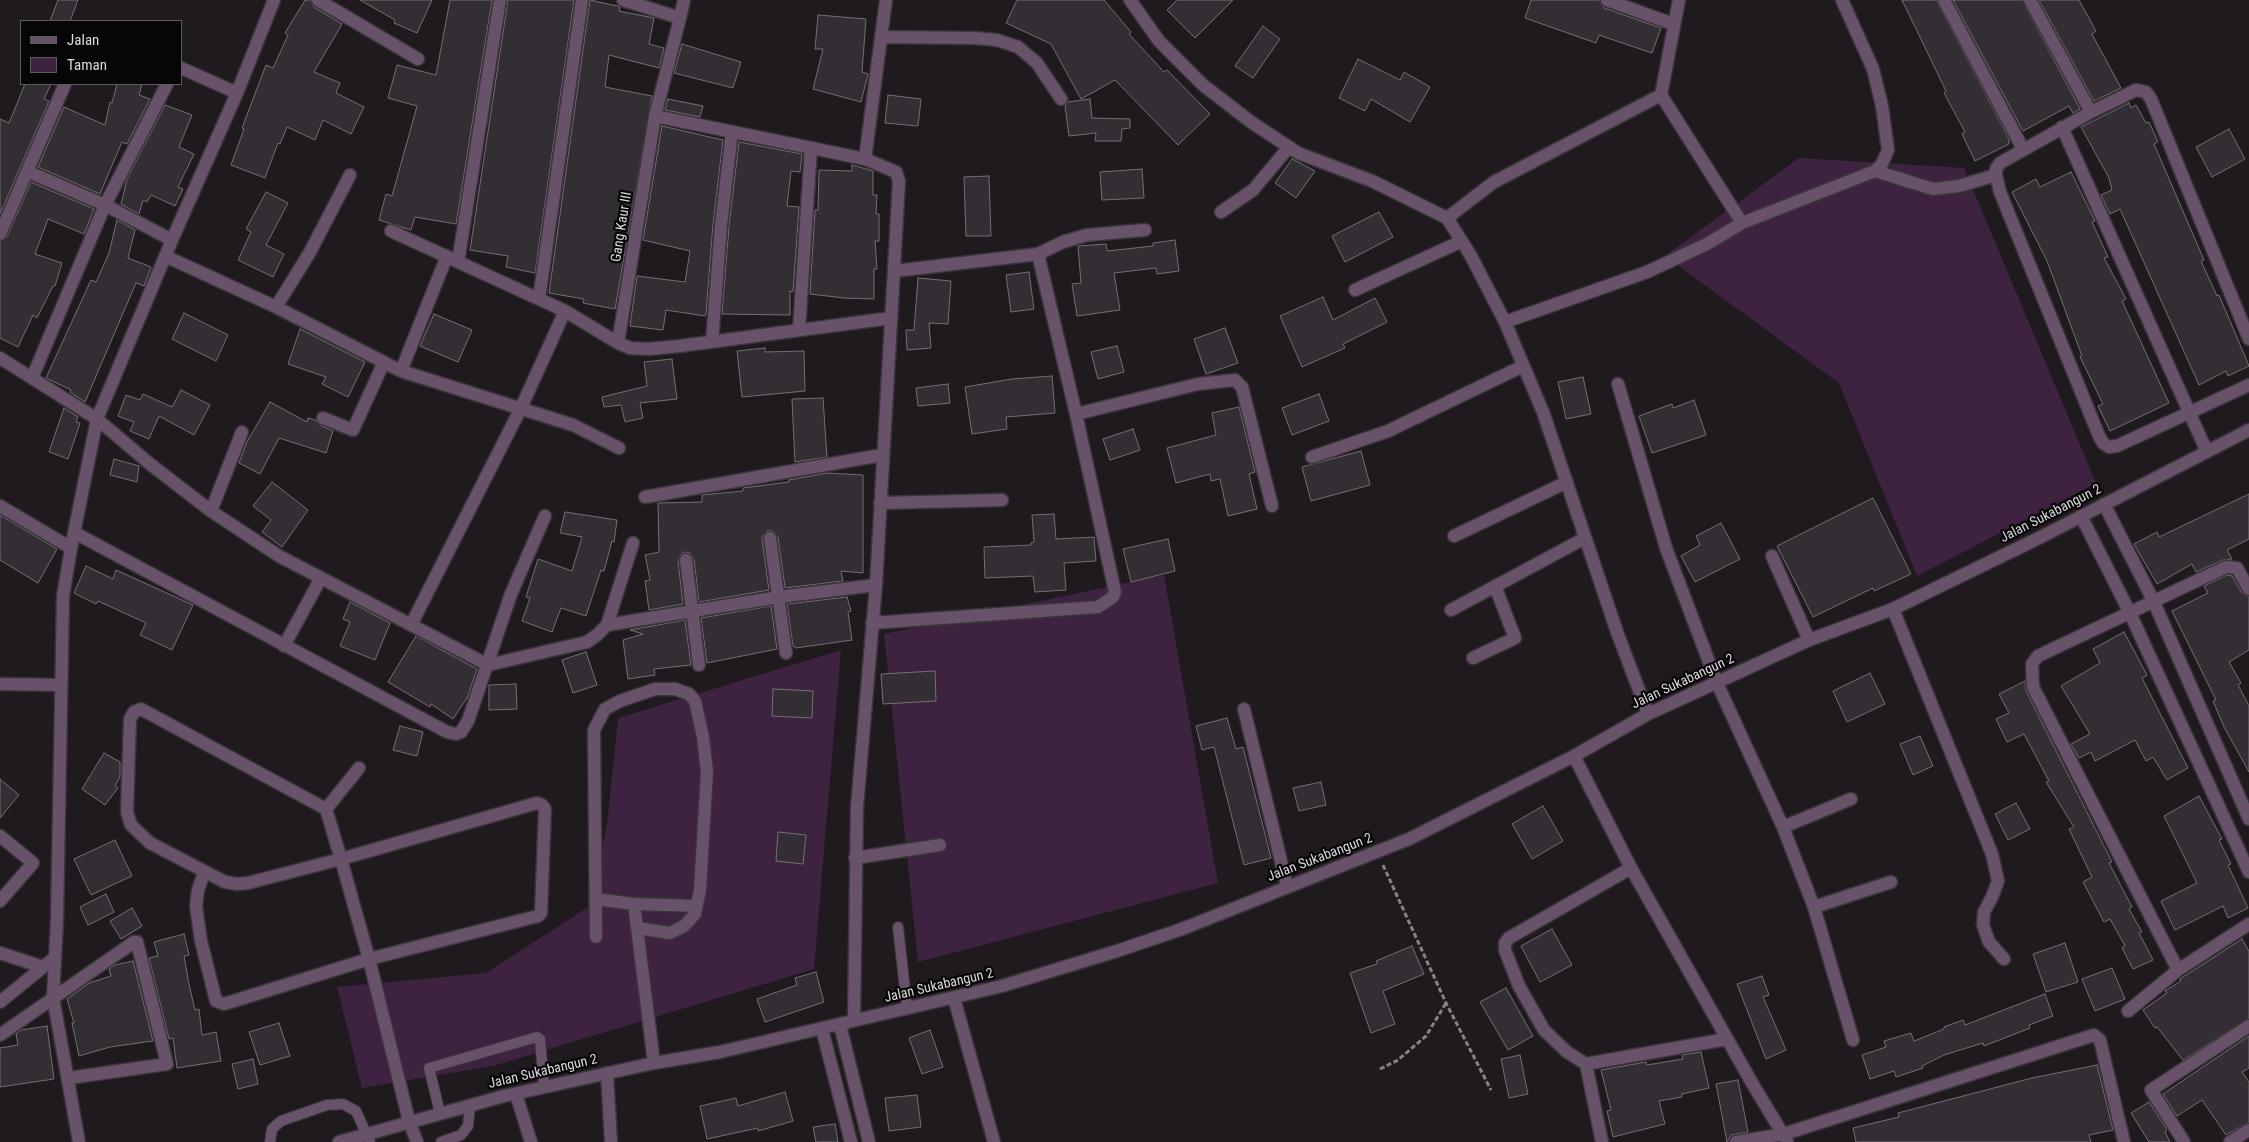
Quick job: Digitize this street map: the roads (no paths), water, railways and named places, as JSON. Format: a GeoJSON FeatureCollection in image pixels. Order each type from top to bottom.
{"type":"FeatureCollection","features":[{"type":"Feature","properties":{"kind":"street"},"geometry":{"type":"LineString","coordinates":[[80,1142],[48,963],[57,920],[63,596],[71,548],[97,419],[165,256],[237,93],[274,0]]}},
{"type":"Feature","properties":{"kind":"street"},"geometry":{"type":"LineString","coordinates":[[318,0],[418,59]]}},
{"type":"Feature","properties":{"kind":"street"},"geometry":{"type":"LineString","coordinates":[[401,371],[452,259],[500,0]]}},
{"type":"Feature","properties":{"kind":"street"},"geometry":{"type":"LineString","coordinates":[[539,299],[582,0]]}},
{"type":"Feature","properties":{"kind":"street"},"geometry":{"type":"LineString","coordinates":[[623,0],[680,18]]}},
{"type":"Feature","properties":{"kind":"street","name":"Gang Kaur III"},"geometry":{"type":"LineString","coordinates":[[618,344],[655,116],[684,0]]}},
{"type":"Feature","properties":{"kind":"street"},"geometry":{"type":"LineString","coordinates":[[865,160],[886,0]]}},
{"type":"Feature","properties":{"kind":"street"},"geometry":{"type":"LineString","coordinates":[[1130,0],[1159,41],[1203,85],[1251,122],[1298,153],[1372,181],[1447,218],[1462,241],[1505,322],[1543,412],[1585,538],[1648,714]]}},
{"type":"Feature","properties":{"kind":"street"},"geometry":{"type":"LineString","coordinates":[[1607,0],[1673,24]]}},
{"type":"Feature","properties":{"kind":"street"},"geometry":{"type":"LineString","coordinates":[[1680,0],[1673,24],[1661,95],[1742,223]]}},
{"type":"Feature","properties":{"kind":"street"},"geometry":{"type":"LineString","coordinates":[[1505,322],[1647,272],[1707,244],[1742,223],[1875,171],[1882,164],[1888,150],[1882,106],[1873,69],[1842,0]]}},
{"type":"Feature","properties":{"kind":"street"},"geometry":{"type":"LineString","coordinates":[[1944,0],[2023,149]]}},
{"type":"Feature","properties":{"kind":"street"},"geometry":{"type":"LineString","coordinates":[[2030,0],[2091,112]]}},
{"type":"Feature","properties":{"kind":"street"},"geometry":{"type":"LineString","coordinates":[[881,37],[974,38],[997,40],[1018,47],[1037,63],[1061,99]]}},
{"type":"Feature","properties":{"kind":"street"},"geometry":{"type":"LineString","coordinates":[[182,68],[237,93]]}},
{"type":"Feature","properties":{"kind":"street"},"geometry":{"type":"LineString","coordinates":[[0,234],[29,172],[65,85]]}},
{"type":"Feature","properties":{"kind":"street"},"geometry":{"type":"LineString","coordinates":[[32,378],[105,205],[166,85]]}},
{"type":"Feature","properties":{"kind":"street"},"geometry":{"type":"LineString","coordinates":[[2249,339],[2149,95],[2142,90],[2136,90],[2062,127],[2000,164],[1996,175],[2098,436],[2103,443],[2109,447],[2117,446],[2249,385]]}},
{"type":"Feature","properties":{"kind":"street"},"geometry":{"type":"LineString","coordinates":[[1447,218],[1494,182],[1661,95]]}},
{"type":"Feature","properties":{"kind":"street"},"geometry":{"type":"LineString","coordinates":[[655,116],[865,160],[896,172],[899,177],[876,585],[855,858],[854,1020]]}},
{"type":"Feature","properties":{"kind":"street"},"geometry":{"type":"LineString","coordinates":[[2062,127],[2207,452]]}},
{"type":"Feature","properties":{"kind":"street"},"geometry":{"type":"LineString","coordinates":[[712,342],[721,225],[732,132]]}},
{"type":"Feature","properties":{"kind":"street"},"geometry":{"type":"LineString","coordinates":[[1221,212],[1253,190],[1289,147]]}},
{"type":"Feature","properties":{"kind":"street"},"geometry":{"type":"LineString","coordinates":[[799,330],[811,148]]}},
{"type":"Feature","properties":{"kind":"street"},"geometry":{"type":"LineString","coordinates":[[1875,171],[1933,189],[1959,186],[1996,175]]}},
{"type":"Feature","properties":{"kind":"street"},"geometry":{"type":"LineString","coordinates":[[29,172],[105,205],[172,240]]}},
{"type":"Feature","properties":{"kind":"street"},"geometry":{"type":"LineString","coordinates":[[276,307],[310,252],[350,175]]}},
{"type":"Feature","properties":{"kind":"street"},"geometry":{"type":"LineString","coordinates":[[895,271],[1038,254],[1063,242],[1087,235],[1145,230]]}},
{"type":"Feature","properties":{"kind":"street"},"geometry":{"type":"LineString","coordinates":[[391,231],[566,311],[618,344],[630,348],[648,349],[712,342],[891,318]]}},
{"type":"Feature","properties":{"kind":"street"},"geometry":{"type":"LineString","coordinates":[[1355,290],[1462,241]]}},
{"type":"Feature","properties":{"kind":"street"},"geometry":{"type":"LineString","coordinates":[[872,623],[1098,607],[1107,603],[1115,592],[1076,414],[1038,254]]}},
{"type":"Feature","properties":{"kind":"street"},"geometry":{"type":"LineString","coordinates":[[165,256],[276,307],[401,371],[573,425],[620,448]]}},
{"type":"Feature","properties":{"kind":"street"},"geometry":{"type":"LineString","coordinates":[[411,625],[521,408],[566,311]]}},
{"type":"Feature","properties":{"kind":"street"},"geometry":{"type":"LineString","coordinates":[[0,358],[97,419],[150,464],[211,511],[279,556],[488,665],[587,642],[607,625],[779,597],[876,585]]}},
{"type":"Feature","properties":{"kind":"street"},"geometry":{"type":"LineString","coordinates":[[323,418],[353,430],[384,362]]}},
{"type":"Feature","properties":{"kind":"street"},"geometry":{"type":"LineString","coordinates":[[1312,457],[1366,441],[1523,366]]}},
{"type":"Feature","properties":{"kind":"street"},"geometry":{"type":"LineString","coordinates":[[1076,414],[1198,384],[1235,380],[1242,387],[1272,506]]}},
{"type":"Feature","properties":{"kind":"street"},"geometry":{"type":"LineString","coordinates":[[1618,384],[1666,548],[1717,683],[1783,827],[1814,907],[1854,1040]]}},
{"type":"Feature","properties":{"kind":"street","name":"Jalan Sukabangun 2"},"geometry":{"type":"LineString","coordinates":[[339,1142],[368,1137],[409,1121],[544,1087],[654,1063],[720,1052],[1002,986],[1117,952],[1182,929],[1409,839],[1574,756],[1648,714],[1809,640],[1893,609],[2249,430]]}},
{"type":"Feature","properties":{"kind":"street"},"geometry":{"type":"LineString","coordinates":[[211,511],[242,432]]}},
{"type":"Feature","properties":{"kind":"street"},"geometry":{"type":"LineString","coordinates":[[645,497],[882,455]]}},
{"type":"Feature","properties":{"kind":"street"},"geometry":{"type":"LineString","coordinates":[[1454,536],[1567,482]]}},
{"type":"Feature","properties":{"kind":"street"},"geometry":{"type":"LineString","coordinates":[[880,503],[1002,500]]}},
{"type":"Feature","properties":{"kind":"street"},"geometry":{"type":"LineString","coordinates":[[2104,504],[2153,600],[2249,821],[2232,833]]}},
{"type":"Feature","properties":{"kind":"street"},"geometry":{"type":"LineString","coordinates":[[0,506],[71,548]]}},
{"type":"Feature","properties":{"kind":"street"},"geometry":{"type":"LineString","coordinates":[[75,534],[447,732],[456,734],[461,732],[468,721],[510,594],[545,516]]}},
{"type":"Feature","properties":{"kind":"street"},"geometry":{"type":"LineString","coordinates":[[2081,516],[2129,611],[2249,872]]}},
{"type":"Feature","properties":{"kind":"street"},"geometry":{"type":"LineString","coordinates":[[770,538],[786,653]]}},
{"type":"Feature","properties":{"kind":"street"},"geometry":{"type":"LineString","coordinates":[[1451,610],[1585,538]]}},
{"type":"Feature","properties":{"kind":"street"},"geometry":{"type":"LineString","coordinates":[[607,625],[633,543]]}},
{"type":"Feature","properties":{"kind":"street"},"geometry":{"type":"LineString","coordinates":[[1772,556],[1809,640]]}},
{"type":"Feature","properties":{"kind":"street"},"geometry":{"type":"LineString","coordinates":[[686,560],[699,665]]}},
{"type":"Feature","properties":{"kind":"street"},"geometry":{"type":"LineString","coordinates":[[2178,970],[2033,687],[2030,675],[2032,664],[2038,656],[2129,611],[2226,567],[2232,566],[2241,573],[2249,589]]}},
{"type":"Feature","properties":{"kind":"street"},"geometry":{"type":"LineString","coordinates":[[284,646],[321,578]]}},
{"type":"Feature","properties":{"kind":"street"},"geometry":{"type":"LineString","coordinates":[[1473,658],[1515,638],[1495,586]]}},
{"type":"Feature","properties":{"kind":"street"},"geometry":{"type":"LineString","coordinates":[[1893,609],[1992,854],[1998,881],[1984,912],[1983,925],[1989,942],[2004,959]]}},
{"type":"Feature","properties":{"kind":"street"},"geometry":{"type":"LineString","coordinates":[[0,684],[60,685]]}},
{"type":"Feature","properties":{"kind":"street"},"geometry":{"type":"LineString","coordinates":[[596,937],[594,730],[598,719],[605,709],[620,700],[654,689],[675,689],[689,694],[696,701],[702,731],[707,772],[700,890],[695,914],[684,926],[670,933],[637,928]]}},
{"type":"Feature","properties":{"kind":"street"},"geometry":{"type":"LineString","coordinates":[[1244,708],[1287,886]]}},
{"type":"Feature","properties":{"kind":"street"},"geometry":{"type":"LineString","coordinates":[[204,873],[198,890],[196,906],[200,941],[216,1001],[220,1004],[369,959],[540,915],[545,809],[537,803],[341,859],[237,884],[226,882],[204,873],[150,843],[131,825],[127,812],[128,724],[136,711],[141,709],[326,809],[341,859],[369,959],[409,1121],[417,1142]]}},
{"type":"Feature","properties":{"kind":"street"},"geometry":{"type":"LineString","coordinates":[[1574,756],[1631,868],[1786,1138]]}},
{"type":"Feature","properties":{"kind":"street"},"geometry":{"type":"LineString","coordinates":[[326,809],[359,768]]}},
{"type":"Feature","properties":{"kind":"street"},"geometry":{"type":"LineString","coordinates":[[1783,827],[1851,799]]}},
{"type":"Feature","properties":{"kind":"street"},"geometry":{"type":"LineString","coordinates":[[0,836],[31,859],[33,863],[0,901]]}},
{"type":"Feature","properties":{"kind":"street"},"geometry":{"type":"LineString","coordinates":[[855,858],[940,845]]}},
{"type":"Feature","properties":{"kind":"street"},"geometry":{"type":"LineString","coordinates":[[1631,868],[1509,938],[1505,950],[1519,986],[1544,1030],[1567,1052],[1586,1064],[1727,1038]]}},
{"type":"Feature","properties":{"kind":"street"},"geometry":{"type":"LineString","coordinates":[[1814,907],[1891,882]]}},
{"type":"Feature","properties":{"kind":"street"},"geometry":{"type":"LineString","coordinates":[[596,899],[634,904],[697,906]]}},
{"type":"Feature","properties":{"kind":"street"},"geometry":{"type":"LineString","coordinates":[[634,904],[654,1063]]}},
{"type":"Feature","properties":{"kind":"street"},"geometry":{"type":"LineString","coordinates":[[2128,1011],[2178,970],[2249,924]]}},
{"type":"Feature","properties":{"kind":"street"},"geometry":{"type":"LineString","coordinates":[[0,1035],[134,942],[139,943],[167,1064],[69,1078]]}},
{"type":"Feature","properties":{"kind":"street"},"geometry":{"type":"LineString","coordinates":[[0,953],[48,963]]}},
{"type":"Feature","properties":{"kind":"street"},"geometry":{"type":"LineString","coordinates":[[0,1002],[48,963]]}},
{"type":"Feature","properties":{"kind":"street"},"geometry":{"type":"LineString","coordinates":[[954,998],[994,1142]]}},
{"type":"Feature","properties":{"kind":"street"},"geometry":{"type":"LineString","coordinates":[[840,1025],[869,1142]]}},
{"type":"Feature","properties":{"kind":"street"},"geometry":{"type":"LineString","coordinates":[[2184,1142],[2151,1090],[2249,1026]]}},
{"type":"Feature","properties":{"kind":"street"},"geometry":{"type":"LineString","coordinates":[[822,1029],[851,1142]]}},
{"type":"Feature","properties":{"kind":"street"},"geometry":{"type":"LineString","coordinates":[[1736,1142],[1786,1138],[2094,1035],[2100,1040],[2124,1142]]}},
{"type":"Feature","properties":{"kind":"street"},"geometry":{"type":"LineString","coordinates":[[1586,1064],[1602,1142]]}},
{"type":"Feature","properties":{"kind":"street"},"geometry":{"type":"LineString","coordinates":[[607,1073],[611,1142]]}},
{"type":"Feature","properties":{"kind":"street"},"geometry":{"type":"LineString","coordinates":[[516,1094],[531,1142]]}},
{"type":"Feature","properties":{"kind":"street"},"geometry":{"type":"LineString","coordinates":[[2230,1142],[2249,1130]]}},
{"type":"Feature","properties":{"kind":"lane"},"geometry":{"type":"LineString","coordinates":[[898,927],[907,1008]]}},
{"type":"Feature","properties":{"kind":"lane"},"geometry":{"type":"LineString","coordinates":[[440,1113],[429,1068],[537,1037],[540,1039],[544,1087]]}},
{"type":"Feature","properties":{"kind":"lane"},"geometry":{"type":"LineString","coordinates":[[270,1142],[272,1129],[281,1121],[327,1105],[343,1104],[356,1110],[368,1137]]}},
{"type":"Feature","properties":{"kind":"lane"},"geometry":{"type":"LineString","coordinates":[[441,1142],[454,1138],[468,1126],[470,1105]]}}]}
